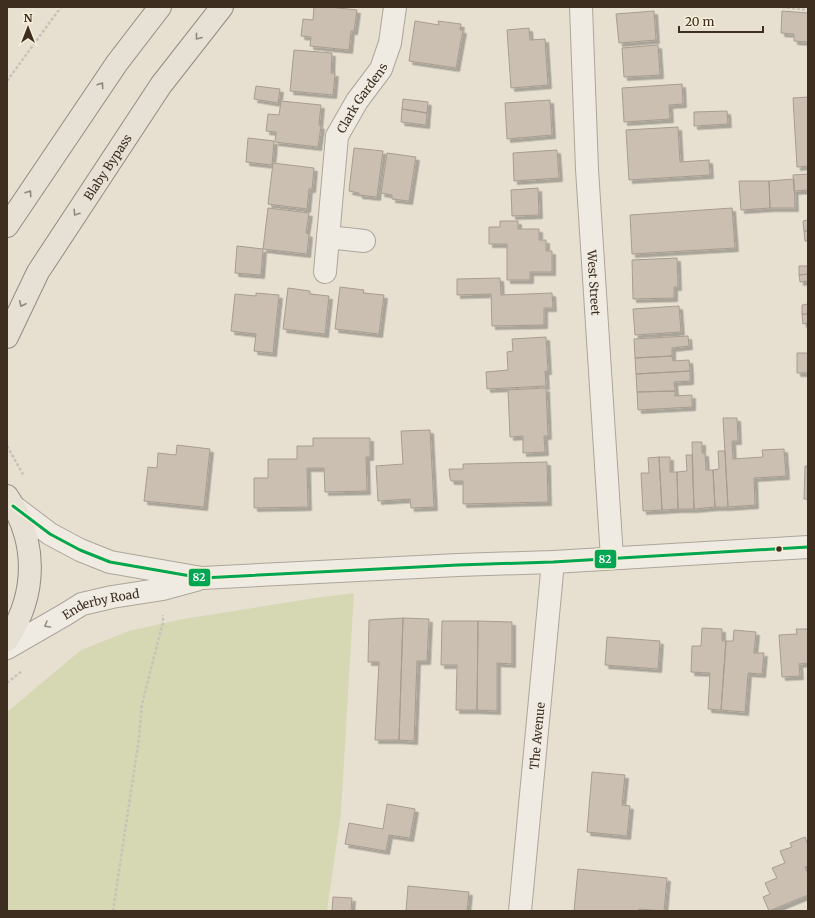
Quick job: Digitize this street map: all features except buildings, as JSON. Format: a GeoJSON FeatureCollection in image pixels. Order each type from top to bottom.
{"type":"FeatureCollection","features":[{"type":"Feature","properties":{"kind":"main road"},"geometry":{"type":"LineString","coordinates":[[7,226],[117,62],[160,7]]}},
{"type":"Feature","properties":{"kind":"main road","name":"Blaby Bypass"},"geometry":{"type":"LineString","coordinates":[[7,337],[38,272],[161,85],[222,7]]}},
{"type":"Feature","properties":{"kind":"main road"},"geometry":{"type":"LineString","coordinates":[[7,640],[20,617],[27,596],[30,578],[28,543],[23,526],[10,501]]}},
{"type":"Feature","properties":{"kind":"street","name":"Clark Gardens"},"geometry":{"type":"LineString","coordinates":[[325,272],[337,136],[357,101],[381,69],[390,44],[395,7]]}},
{"type":"Feature","properties":{"kind":"street","name":"West Street"},"geometry":{"type":"LineString","coordinates":[[581,7],[587,169],[612,558]]}},
{"type":"Feature","properties":{"kind":"street"},"geometry":{"type":"LineString","coordinates":[[328,237],[364,241]]}},
{"type":"Feature","properties":{"kind":"street","name":"Enderby Road"},"geometry":{"type":"LineString","coordinates":[[10,501],[50,534],[80,550],[110,562],[202,578],[458,565],[554,562],[808,547]]}},
{"type":"Feature","properties":{"kind":"street","name":"The Avenue"},"geometry":{"type":"LineString","coordinates":[[520,911],[554,562]]}},
{"type":"Feature","properties":{"kind":"street","name":"Enderby Road"},"geometry":{"type":"LineString","coordinates":[[7,648],[82,604],[112,597],[163,589],[202,578]]}},
{"type":"Feature","properties":{"kind":"path"},"geometry":{"type":"LineString","coordinates":[[7,82],[61,7]]}},
{"type":"Feature","properties":{"kind":"path"},"geometry":{"type":"LineString","coordinates":[[782,7],[808,10]]}},
{"type":"Feature","properties":{"kind":"path"},"geometry":{"type":"LineString","coordinates":[[7,446],[25,477]]}},
{"type":"Feature","properties":{"kind":"path"},"geometry":{"type":"LineString","coordinates":[[113,911],[139,738],[142,704],[163,622],[163,589]]}},
{"type":"Feature","properties":{"kind":"path"},"geometry":{"type":"LineString","coordinates":[[7,683],[24,668]]}},
{"type":"Feature","properties":{"kind":"green space"},"geometry":{"type":"Polygon","coordinates":[[[354,593],[341,813],[327,911],[7,911],[7,712],[81,650],[129,631],[183,619],[354,593]]]}},
{"type":"Feature","properties":{"kind":"transit line","name":"82"},"geometry":{"type":"LineString","coordinates":[[13,506],[50,534],[80,550],[110,562],[202,578],[458,565],[553,562],[808,547]]}}]}
